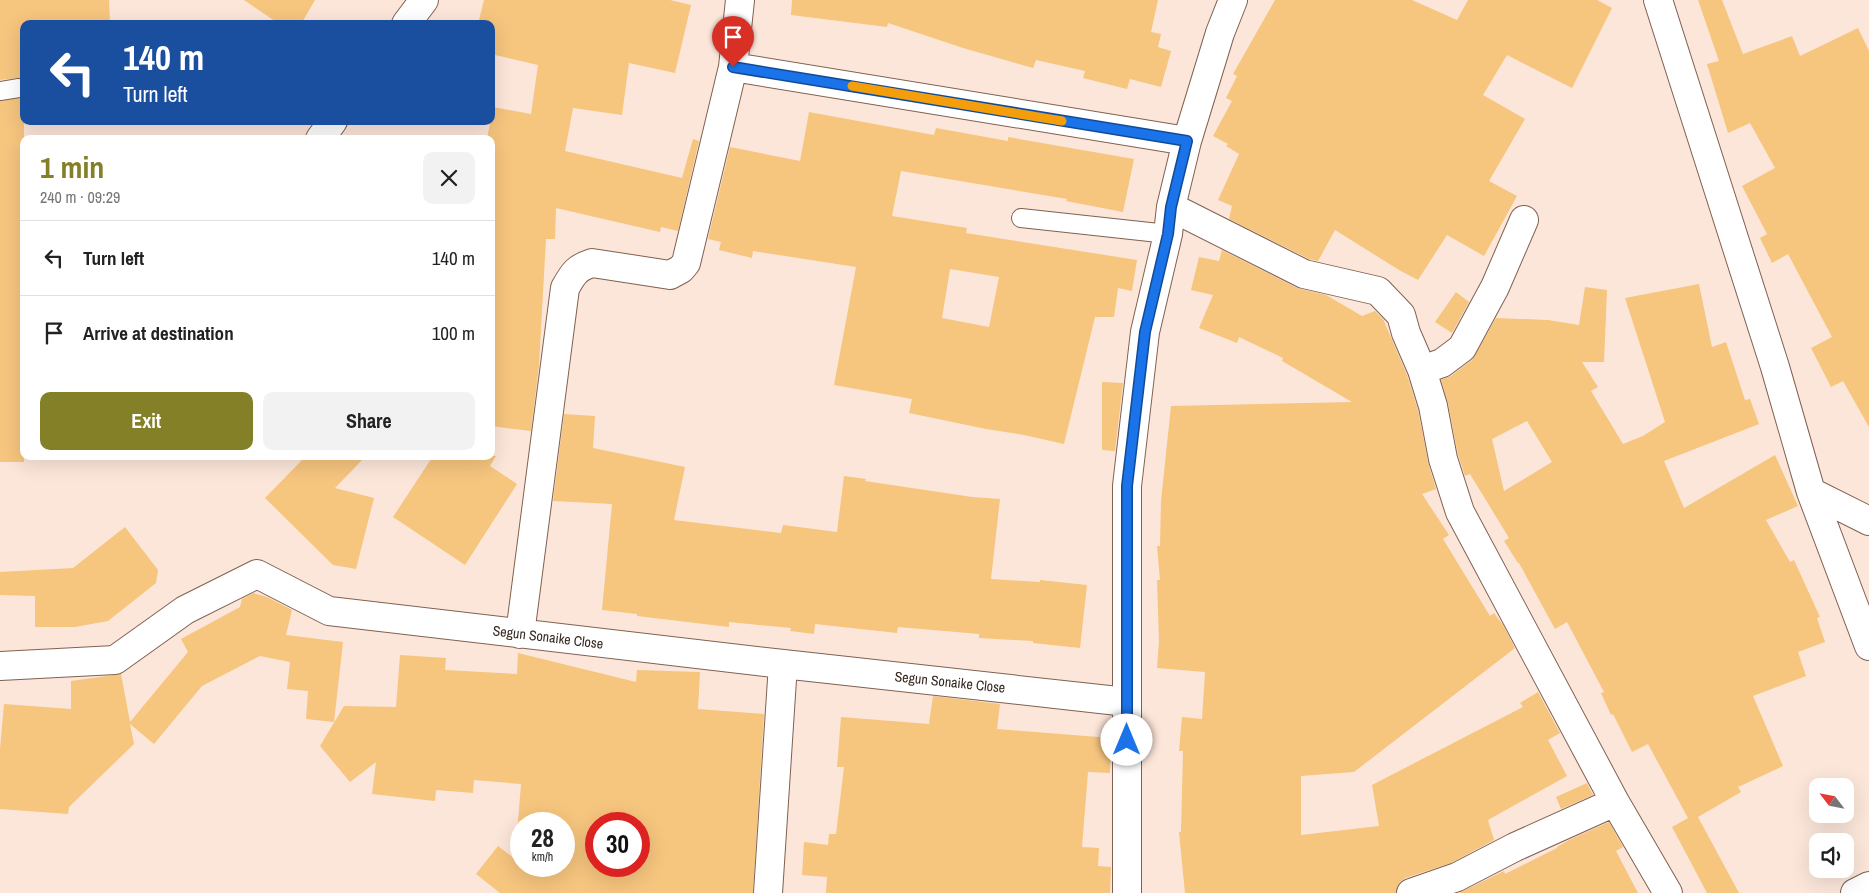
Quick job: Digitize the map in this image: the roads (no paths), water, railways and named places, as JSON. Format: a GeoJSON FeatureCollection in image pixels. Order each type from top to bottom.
{"type":"FeatureCollection","features":[{"type":"Feature","properties":{"kind":"street"},"geometry":{"type":"LineString","coordinates":[[409,20],[424,0]]}},
{"type":"Feature","properties":{"kind":"street"},"geometry":{"type":"LineString","coordinates":[[520,634],[566,288],[580,266],[592,263],[670,275],[681,269],[686,262],[733,67],[740,0]]}},
{"type":"Feature","properties":{"kind":"street"},"geometry":{"type":"LineString","coordinates":[[1127,893],[1127,486],[1145,332],[1187,141],[1220,33],[1233,0]]}},
{"type":"Feature","properties":{"kind":"street"},"geometry":{"type":"LineString","coordinates":[[1658,0],[1772,358],[1812,492],[1869,646]]}},
{"type":"Feature","properties":{"kind":"street"},"geometry":{"type":"LineString","coordinates":[[733,67],[1187,141]]}},
{"type":"Feature","properties":{"kind":"street"},"geometry":{"type":"LineString","coordinates":[[1171,207],[1304,274],[1378,291],[1401,315],[1406,334],[1422,370],[1433,406],[1443,459],[1460,512],[1615,802],[1668,893]]}},
{"type":"Feature","properties":{"kind":"street"},"geometry":{"type":"LineString","coordinates":[[1422,370],[1442,363],[1462,348],[1495,287],[1524,220]]}},
{"type":"Feature","properties":{"kind":"street"},"geometry":{"type":"LineString","coordinates":[[1812,492],[1869,521]]}},
{"type":"Feature","properties":{"kind":"street","name":"Segun Sonaike Close"},"geometry":{"type":"LineString","coordinates":[[0,666],[115,660],[185,610],[257,574],[330,611],[1127,702]]}},
{"type":"Feature","properties":{"kind":"street"},"geometry":{"type":"LineString","coordinates":[[768,893],[783,664]]}},
{"type":"Feature","properties":{"kind":"street"},"geometry":{"type":"LineString","coordinates":[[1411,893],[1457,878],[1515,847],[1615,802]]}},
{"type":"Feature","properties":{"kind":"street"},"geometry":{"type":"LineString","coordinates":[[1855,893],[1869,886]]}},
{"type":"Feature","properties":{"kind":"lane"},"geometry":{"type":"LineString","coordinates":[[0,90],[19,88]]}},
{"type":"Feature","properties":{"kind":"lane"},"geometry":{"type":"LineString","coordinates":[[1021,218],[1168,234]]}}]}
